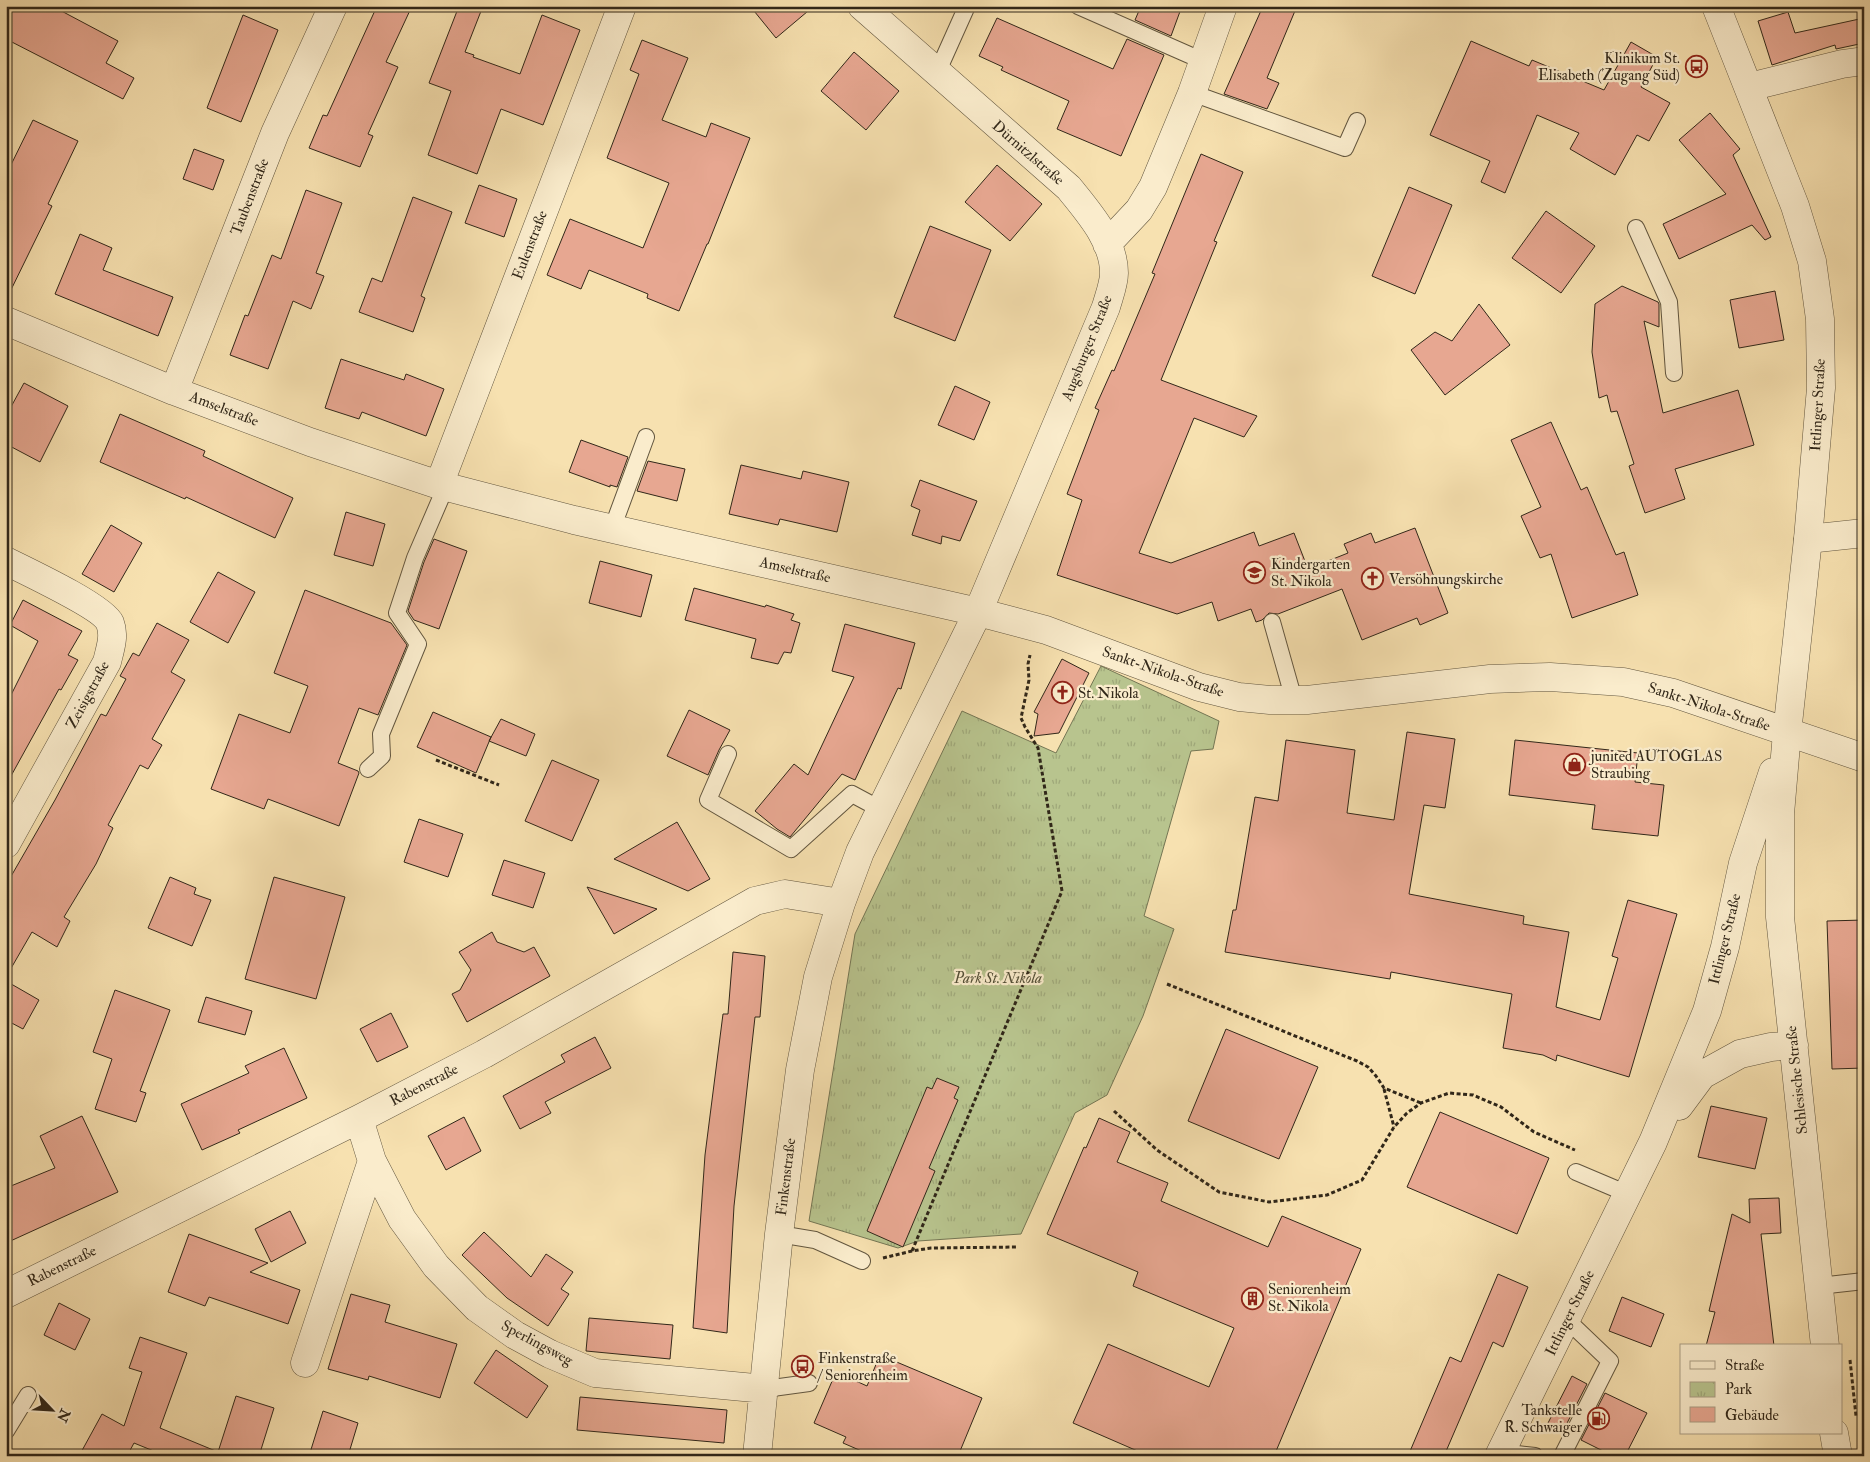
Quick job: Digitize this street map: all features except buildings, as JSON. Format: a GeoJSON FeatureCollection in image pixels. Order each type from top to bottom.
{"type":"FeatureCollection","features":[{"type":"Feature","properties":{"kind":"street","name":"Taubenstraße"},"geometry":{"type":"LineString","coordinates":[[174,391],[275,133],[333,6]]}},
{"type":"Feature","properties":{"kind":"street","name":"Eulenstraße"},"geometry":{"type":"LineString","coordinates":[[442,486],[622,6]]}},
{"type":"Feature","properties":{"kind":"street","name":"Dürnitzlstraße"},"geometry":{"type":"LineString","coordinates":[[862,6],[937,74],[1069,188],[1092,217],[1107,244]]}},
{"type":"Feature","properties":{"kind":"street"},"geometry":{"type":"LineString","coordinates":[[1107,244],[1139,210],[1153,188],[1192,93],[1223,6]]}},
{"type":"Feature","properties":{"kind":"street","name":"Ittlinger Straße"},"geometry":{"type":"LineString","coordinates":[[1716,6],[1795,206],[1812,261],[1820,318],[1820,388],[1808,539],[1780,814]]}},
{"type":"Feature","properties":{"kind":"street"},"geometry":{"type":"LineString","coordinates":[[1749,87],[1842,64],[1864,61]]}},
{"type":"Feature","properties":{"kind":"street","name":"Augsburger Straße"},"geometry":{"type":"LineString","coordinates":[[978,612],[1106,307],[1114,274],[1112,258],[1107,244]]}},
{"type":"Feature","properties":{"kind":"street","name":"Amselstraße"},"geometry":{"type":"LineString","coordinates":[[9,331],[310,442],[442,486],[612,529],[978,612]]}},
{"type":"Feature","properties":{"kind":"street"},"geometry":{"type":"LineString","coordinates":[[1808,539],[1864,533]]}},
{"type":"Feature","properties":{"kind":"street","name":"Zeisigstraße"},"geometry":{"type":"LineString","coordinates":[[6,561],[96,609],[109,621],[113,635],[107,662],[6,844]]}},
{"type":"Feature","properties":{"kind":"street"},"geometry":{"type":"LineString","coordinates":[[841,903],[860,852],[880,809],[978,612]]}},
{"type":"Feature","properties":{"kind":"street","name":"Sankt-Nikola-Straße"},"geometry":{"type":"LineString","coordinates":[[978,612],[1036,627],[1199,687],[1239,697],[1294,700],[1490,679],[1550,677],[1623,682],[1673,693],[1864,758]]}},
{"type":"Feature","properties":{"kind":"street","name":"Ittlinger Straße"},"geometry":{"type":"LineString","coordinates":[[1500,1454],[1653,1142],[1707,1011],[1725,947],[1743,863],[1787,733]]}},
{"type":"Feature","properties":{"kind":"street","name":"Schlesische Straße"},"geometry":{"type":"LineString","coordinates":[[1780,814],[1780,917],[1825,1344]]}},
{"type":"Feature","properties":{"kind":"street","name":"Rabenstraße"},"geometry":{"type":"LineString","coordinates":[[6,1294],[359,1119],[484,1054],[754,901],[785,894],[841,903]]}},
{"type":"Feature","properties":{"kind":"street","name":"Finkenstraße"},"geometry":{"type":"LineString","coordinates":[[757,1456],[779,1234],[802,1060],[818,977],[841,903]]}},
{"type":"Feature","properties":{"kind":"street","name":"Ittlinger Straße"},"geometry":{"type":"LineString","coordinates":[[1653,1142],[1702,1075],[1740,1054],[1771,1047],[1794,1045]]}},
{"type":"Feature","properties":{"kind":"street","name":"Sperlingsweg"},"geometry":{"type":"LineString","coordinates":[[359,1119],[372,1161],[402,1219],[436,1266],[477,1308],[515,1335],[550,1354],[595,1373],[765,1389]]}},
{"type":"Feature","properties":{"kind":"street"},"geometry":{"type":"LineString","coordinates":[[306,1363],[372,1161]]}},
{"type":"Feature","properties":{"kind":"street"},"geometry":{"type":"LineString","coordinates":[[1834,1434],[1838,1456]]}},
{"type":"Feature","properties":{"kind":"lane"},"geometry":{"type":"LineString","coordinates":[[937,74],[967,6]]}},
{"type":"Feature","properties":{"kind":"lane"},"geometry":{"type":"LineString","coordinates":[[1078,6],[1203,61]]}},
{"type":"Feature","properties":{"kind":"lane"},"geometry":{"type":"LineString","coordinates":[[1192,93],[1345,148],[1357,121]]}},
{"type":"Feature","properties":{"kind":"lane"},"geometry":{"type":"LineString","coordinates":[[1636,228],[1670,302],[1674,373]]}},
{"type":"Feature","properties":{"kind":"lane"},"geometry":{"type":"LineString","coordinates":[[612,529],[646,438]]}},
{"type":"Feature","properties":{"kind":"lane"},"geometry":{"type":"LineString","coordinates":[[368,769],[382,756],[381,734],[418,644],[397,613],[442,486]]}},
{"type":"Feature","properties":{"kind":"lane"},"geometry":{"type":"LineString","coordinates":[[1272,622],[1294,700]]}},
{"type":"Feature","properties":{"kind":"lane"},"geometry":{"type":"LineString","coordinates":[[728,754],[708,800],[791,848],[852,794],[880,809]]}},
{"type":"Feature","properties":{"kind":"lane"},"geometry":{"type":"LineString","coordinates":[[1576,1172],[1628,1194]]}},
{"type":"Feature","properties":{"kind":"lane"},"geometry":{"type":"LineString","coordinates":[[779,1234],[815,1240],[862,1260]]}},
{"type":"Feature","properties":{"kind":"lane"},"geometry":{"type":"LineString","coordinates":[[1819,1286],[1864,1282]]}},
{"type":"Feature","properties":{"kind":"lane"},"geometry":{"type":"LineString","coordinates":[[1562,1456],[1610,1361],[1567,1320]]}},
{"type":"Feature","properties":{"kind":"lane"},"geometry":{"type":"LineString","coordinates":[[765,1389],[808,1383]]}},
{"type":"Feature","properties":{"kind":"lane"},"geometry":{"type":"LineString","coordinates":[[6,1431],[28,1395]]}},
{"type":"Feature","properties":{"kind":"lane"},"geometry":{"type":"LineString","coordinates":[[1500,1454],[1535,1456]]}},
{"type":"Feature","properties":{"kind":"path"},"geometry":{"type":"LineString","coordinates":[[912,1251],[1062,891],[1038,748],[1021,718],[1029,680],[1028,664],[1036,627]]}},
{"type":"Feature","properties":{"kind":"path"},"geometry":{"type":"LineString","coordinates":[[436,760],[499,785]]}},
{"type":"Feature","properties":{"kind":"path"},"geometry":{"type":"LineString","coordinates":[[1167,984],[1368,1067],[1384,1088],[1394,1127]]}},
{"type":"Feature","properties":{"kind":"path"},"geometry":{"type":"LineString","coordinates":[[1384,1088],[1421,1103]]}},
{"type":"Feature","properties":{"kind":"path"},"geometry":{"type":"LineString","coordinates":[[1114,1111],[1157,1150],[1219,1192],[1269,1202],[1327,1195],[1362,1180],[1394,1127],[1407,1113],[1421,1103],[1449,1093],[1473,1095],[1501,1107],[1534,1132],[1583,1154]]}},
{"type":"Feature","properties":{"kind":"path"},"geometry":{"type":"LineString","coordinates":[[862,1260],[882,1259],[912,1251],[966,1247],[1017,1247]]}},
{"type":"Feature","properties":{"kind":"green space","name":"Park St. Nikola"},"geometry":{"type":"Polygon","coordinates":[[[1101,666],[1219,721],[1213,749],[1191,751],[1144,916],[1174,929],[1143,1016],[1107,1095],[1075,1113],[1021,1234],[918,1241],[898,1248],[809,1221],[855,934],[962,711],[1056,753],[1101,666]]]}},
{"type":"Feature","properties":{"kind":"place","name":"Klinikum St. Elisabeth (Zugang Süd)"},"geometry":{"type":"Point","coordinates":[1696,67]}},
{"type":"Feature","properties":{"kind":"place","name":"Kindergarten St. Nikola"},"geometry":{"type":"Point","coordinates":[1255,573]}},
{"type":"Feature","properties":{"kind":"place","name":"Versöhnungskirche"},"geometry":{"type":"Point","coordinates":[1373,579]}},
{"type":"Feature","properties":{"kind":"place","name":"St. Nikola"},"geometry":{"type":"Point","coordinates":[1062,693]}},
{"type":"Feature","properties":{"kind":"place","name":"junited AUTOGLAS Straubing"},"geometry":{"type":"Point","coordinates":[1575,765]}},
{"type":"Feature","properties":{"kind":"place","name":"Seniorenheim St. Nikola"},"geometry":{"type":"Point","coordinates":[1252,1298]}},
{"type":"Feature","properties":{"kind":"place","name":"Finkenstraße / Seniorenheim"},"geometry":{"type":"Point","coordinates":[802,1367]}},
{"type":"Feature","properties":{"kind":"place","name":"Tankstelle R. Schwaiger"},"geometry":{"type":"Point","coordinates":[1598,1419]}}]}
